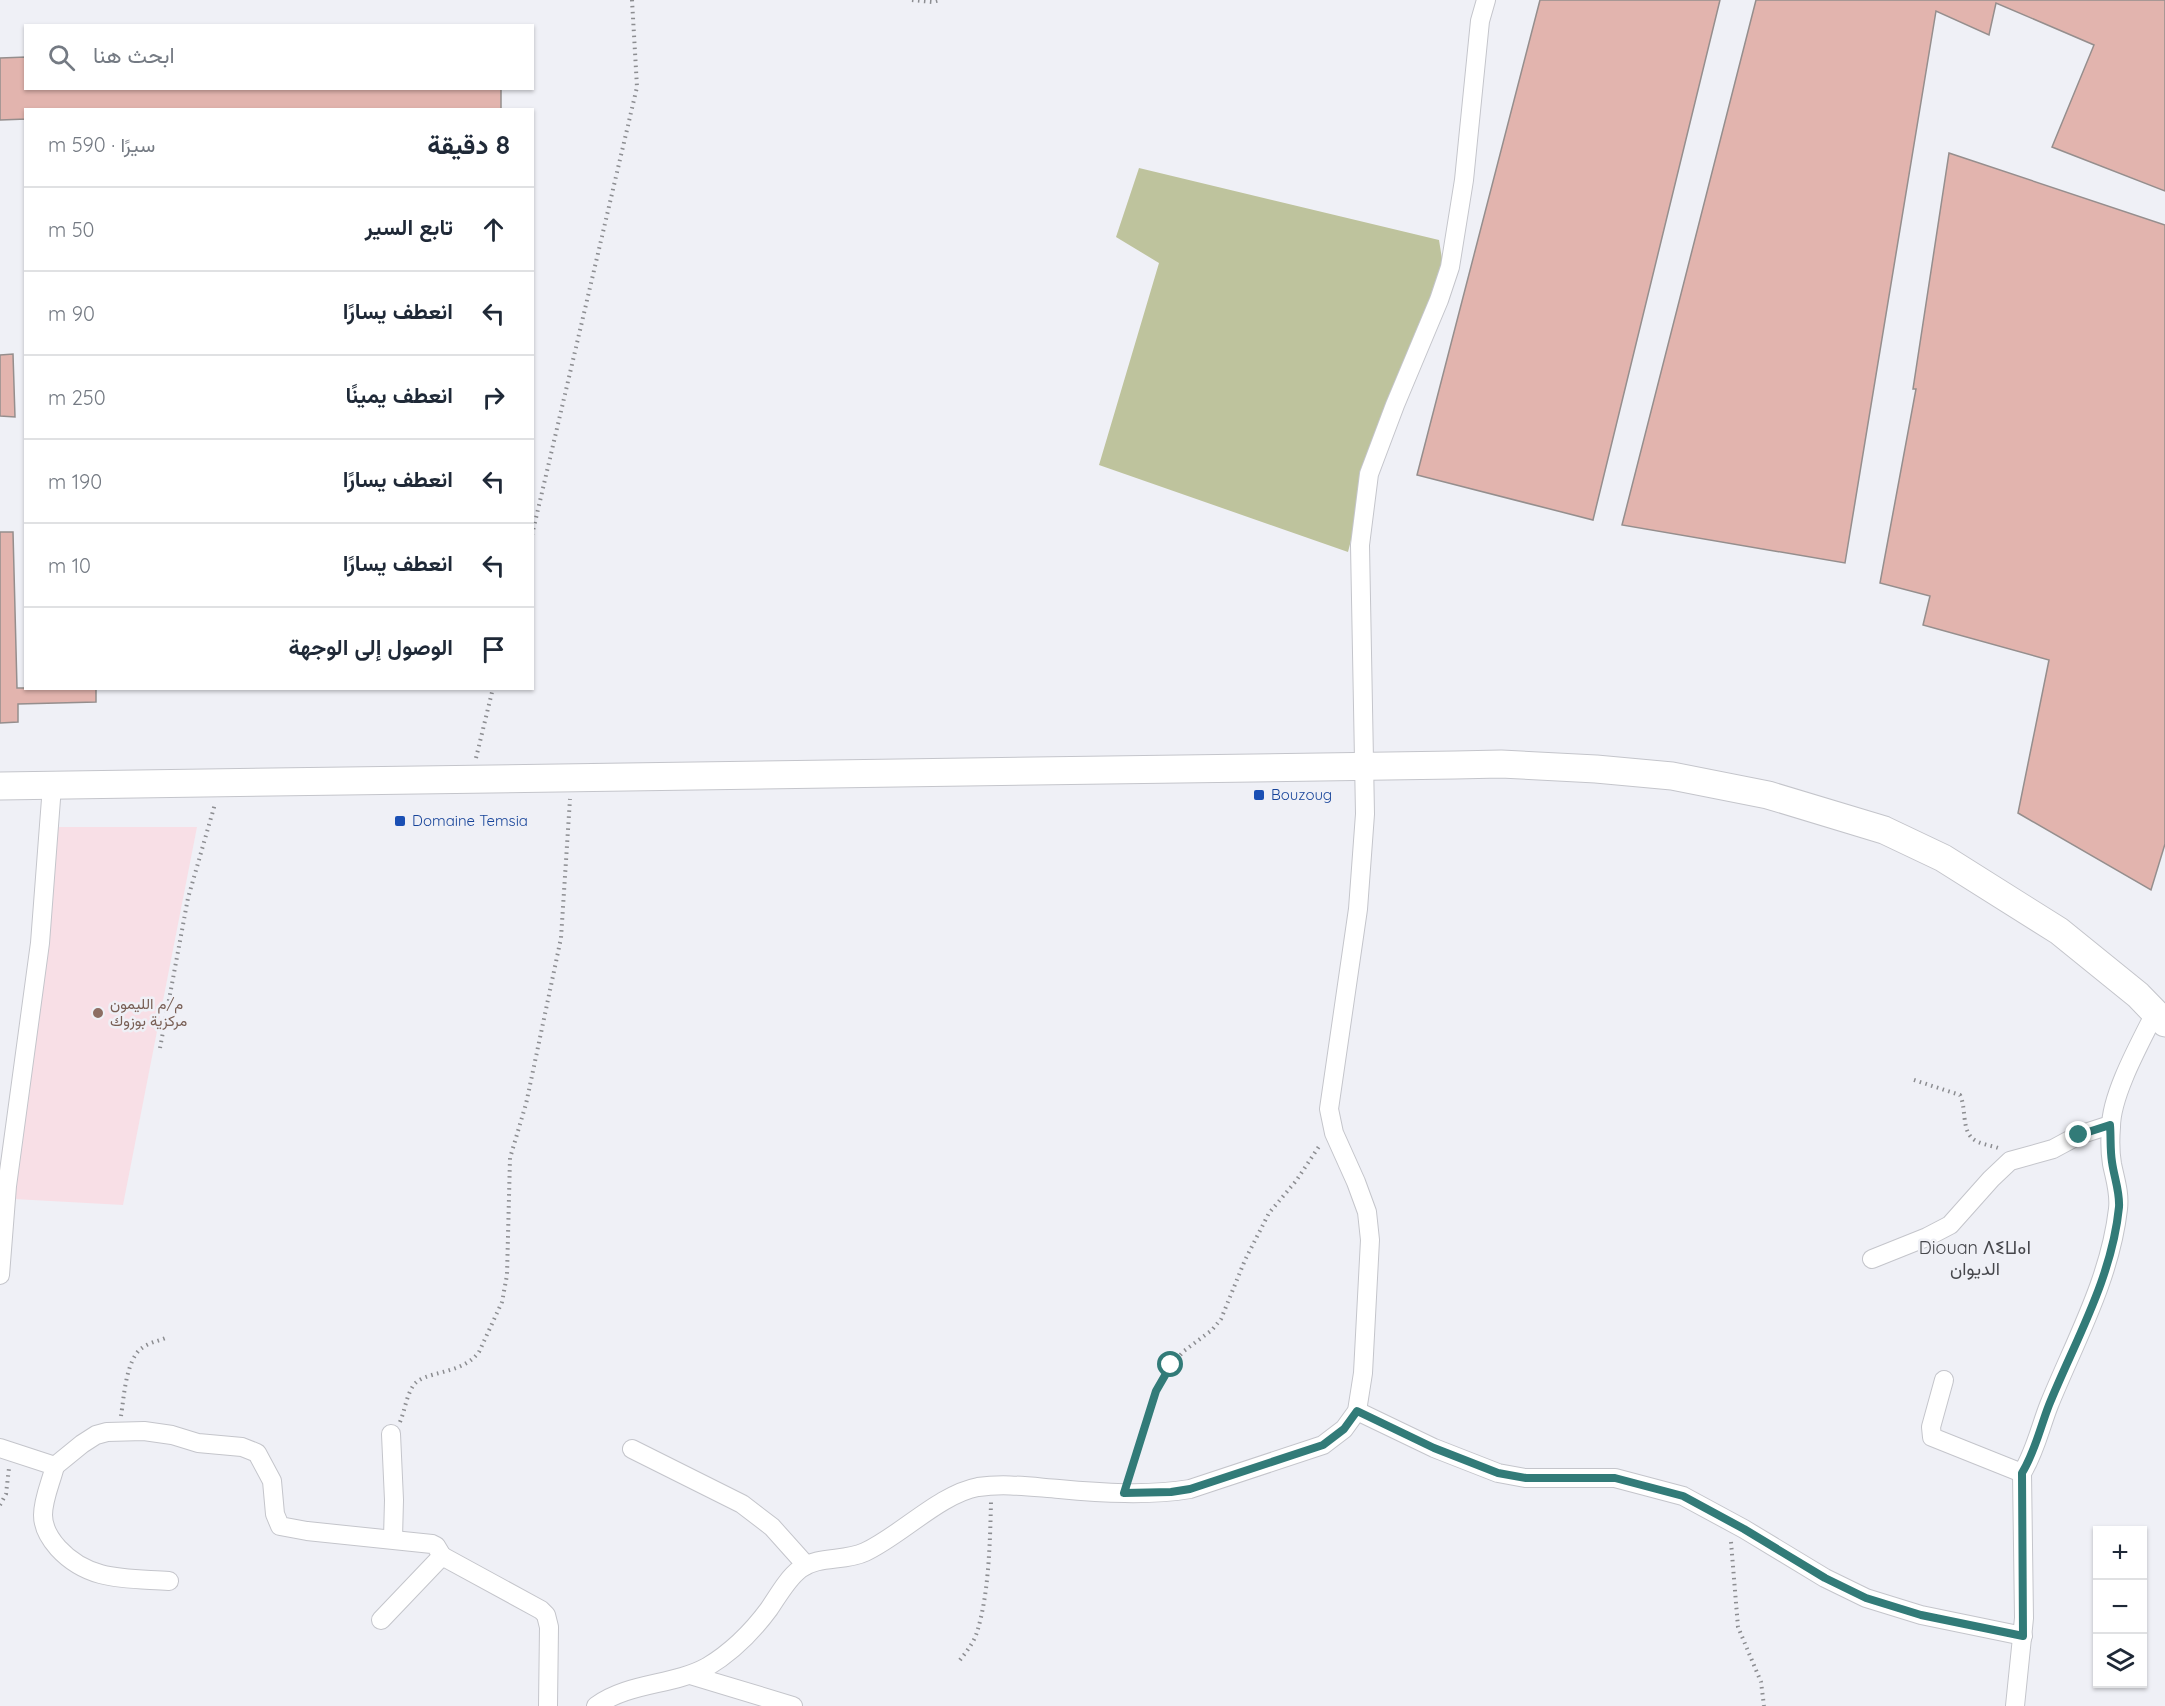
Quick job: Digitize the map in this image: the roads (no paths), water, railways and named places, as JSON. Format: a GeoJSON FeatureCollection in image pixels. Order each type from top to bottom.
{"type":"FeatureCollection","features":[{"type":"Feature","properties":{"kind":"main road"},"geometry":{"type":"LineString","coordinates":[[0,786],[1501,764],[1672,776],[1768,795],[1884,830],[1943,858],[2059,931],[2138,995],[2160,1018]]}},
{"type":"Feature","properties":{"kind":"street"},"geometry":{"type":"LineString","coordinates":[[596,1706],[621,1693],[652,1683],[690,1675],[725,1655],[747,1636],[792,1577],[806,1565],[819,1560],[861,1554],[879,1546],[952,1498],[976,1487],[1018,1485],[1124,1493],[1171,1492],[1190,1489],[1323,1445],[1344,1429],[1357,1411],[1363,1374],[1370,1240],[1367,1212],[1332,1128],[1329,1109],[1359,897],[1365,814],[1360,545],[1369,474],[1450,267],[1464,180],[1480,21],[1486,0]]}},
{"type":"Feature","properties":{"kind":"street"},"geometry":{"type":"LineString","coordinates":[[0,1275],[7,1186],[40,943],[52,786]]}},
{"type":"Feature","properties":{"kind":"street"},"geometry":{"type":"LineString","coordinates":[[2015,1706],[2023,1636],[2022,1473],[2030,1459],[2049,1406],[2096,1298],[2119,1207],[2119,1195],[2112,1161],[2110,1125],[2117,1099],[2160,1018]]}},
{"type":"Feature","properties":{"kind":"street"},"geometry":{"type":"LineString","coordinates":[[1872,1259],[1927,1238],[1950,1225],[2010,1161],[2053,1149],[2079,1135],[2110,1125]]}},
{"type":"Feature","properties":{"kind":"street"},"geometry":{"type":"LineString","coordinates":[[1944,1380],[1931,1427],[1932,1437],[2022,1473]]}},
{"type":"Feature","properties":{"kind":"street"},"geometry":{"type":"LineString","coordinates":[[1357,1411],[1434,1448],[1498,1473],[1526,1478],[1615,1478],[1683,1496],[1825,1578],[1866,1598],[1921,1615],[2023,1636]]}},
{"type":"Feature","properties":{"kind":"street"},"geometry":{"type":"LineString","coordinates":[[169,1581],[98,1575],[83,1569],[64,1555],[48,1534],[43,1518],[43,1507],[55,1466],[96,1435],[118,1431],[144,1431],[172,1435],[198,1443],[230,1445],[256,1454],[272,1481],[277,1522],[283,1528],[393,1538],[436,1546],[442,1556],[541,1610],[546,1615],[549,1627],[548,1706]]}},
{"type":"Feature","properties":{"kind":"street"},"geometry":{"type":"LineString","coordinates":[[391,1434],[393,1538]]}},
{"type":"Feature","properties":{"kind":"street"},"geometry":{"type":"LineString","coordinates":[[632,1449],[742,1503],[772,1527],[806,1565]]}},
{"type":"Feature","properties":{"kind":"street"},"geometry":{"type":"LineString","coordinates":[[6,1450],[55,1466]]}},
{"type":"Feature","properties":{"kind":"street"},"geometry":{"type":"LineString","coordinates":[[381,1620],[442,1556]]}},
{"type":"Feature","properties":{"kind":"street"},"geometry":{"type":"LineString","coordinates":[[690,1675],[782,1704]]}},
{"type":"Feature","properties":{"kind":"place","name":"Bouzoug"},"geometry":{"type":"Point","coordinates":[1259,795]}},
{"type":"Feature","properties":{"kind":"place","name":"Domaine Temsia"},"geometry":{"type":"Point","coordinates":[400,821]}},
{"type":"Feature","properties":{"kind":"place","name":"م/م الليمون مركزية بوزوك"},"geometry":{"type":"Point","coordinates":[98,1013]}},
{"type":"Feature","properties":{"kind":"district","name":"Diouan ⴷⵉⵡⴰⵏ الديوان"},"geometry":{"type":"Point","coordinates":[1975,1258]}}]}
